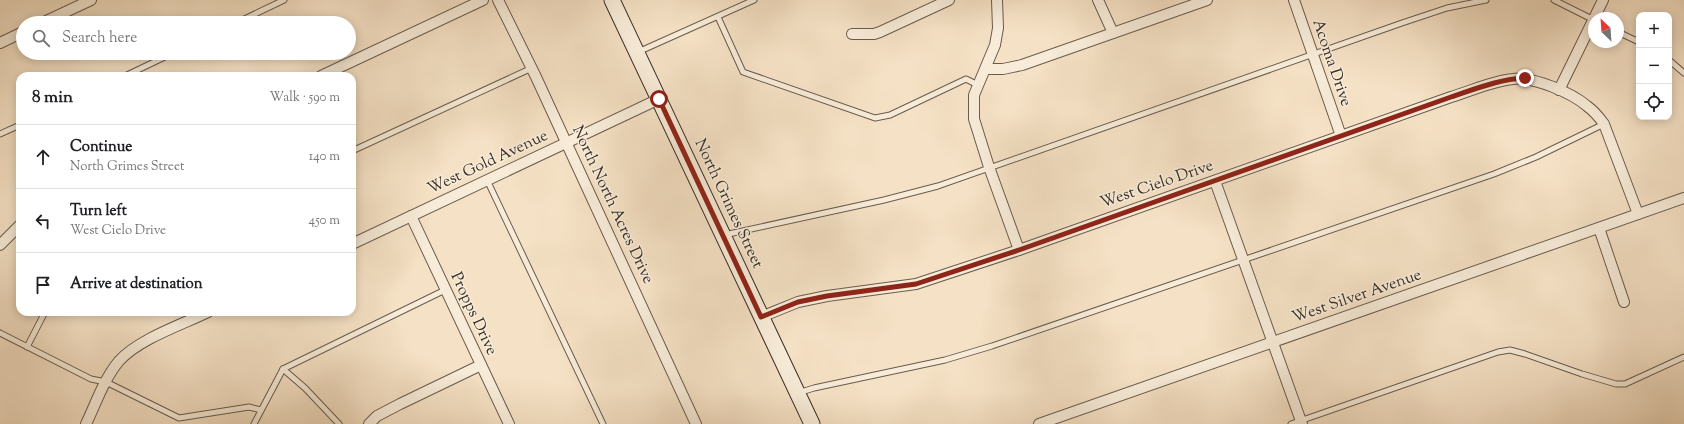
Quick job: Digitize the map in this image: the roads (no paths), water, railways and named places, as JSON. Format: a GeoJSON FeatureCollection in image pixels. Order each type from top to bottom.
{"type":"FeatureCollection","features":[{"type":"Feature","properties":{"kind":"main road","name":"North Grimes Street"},"geometry":{"type":"LineString","coordinates":[[612,0],[812,424]]}},
{"type":"Feature","properties":{"kind":"street"},"geometry":{"type":"LineString","coordinates":[[57,16],[91,0]]}},
{"type":"Feature","properties":{"kind":"street"},"geometry":{"type":"LineString","coordinates":[[356,60],[483,0]]}},
{"type":"Feature","properties":{"kind":"street","name":"North North Acres Drive"},"geometry":{"type":"LineString","coordinates":[[498,0],[532,68],[696,424]]}},
{"type":"Feature","properties":{"kind":"street"},"geometry":{"type":"LineString","coordinates":[[852,34],[874,34],[880,32],[949,0]]}},
{"type":"Feature","properties":{"kind":"street"},"geometry":{"type":"LineString","coordinates":[[996,0],[997,34],[995,45],[987,69],[974,95],[974,119],[989,167],[1019,250]]}},
{"type":"Feature","properties":{"kind":"street"},"geometry":{"type":"LineString","coordinates":[[1098,0],[1113,34]]}},
{"type":"Feature","properties":{"kind":"street"},"geometry":{"type":"LineString","coordinates":[[987,69],[1003,69],[1022,65],[1207,0]]}},
{"type":"Feature","properties":{"kind":"street","name":"Acoma Drive"},"geometry":{"type":"LineString","coordinates":[[1294,0],[1341,136]]}},
{"type":"Feature","properties":{"kind":"street"},"geometry":{"type":"LineString","coordinates":[[1597,12],[1603,0]]}},
{"type":"Feature","properties":{"kind":"street"},"geometry":{"type":"LineString","coordinates":[[1559,90],[1588,30]]}},
{"type":"Feature","properties":{"kind":"street"},"geometry":{"type":"LineString","coordinates":[[0,43],[16,35]]}},
{"type":"Feature","properties":{"kind":"street"},"geometry":{"type":"LineString","coordinates":[[330,72],[355,60]]}},
{"type":"Feature","properties":{"kind":"street","name":"West Cielo Drive"},"geometry":{"type":"LineString","coordinates":[[761,317],[798,302],[827,296],[916,284],[1019,250],[1451,97],[1513,79],[1525,78],[1540,82],[1579,100],[1597,114],[1604,124],[1638,214]]}},
{"type":"Feature","properties":{"kind":"street","name":"West Gold Avenue"},"geometry":{"type":"LineString","coordinates":[[356,242],[659,99]]}},
{"type":"Feature","properties":{"kind":"street"},"geometry":{"type":"LineString","coordinates":[[1215,181],[1244,260],[1298,423]]}},
{"type":"Feature","properties":{"kind":"street","name":"West Silver Avenue"},"geometry":{"type":"LineString","coordinates":[[1039,424],[1684,198]]}},
{"type":"Feature","properties":{"kind":"street","name":"Propps Drive"},"geometry":{"type":"LineString","coordinates":[[411,216],[509,424]]}},
{"type":"Feature","properties":{"kind":"street"},"geometry":{"type":"LineString","coordinates":[[1600,228],[1624,302]]}},
{"type":"Feature","properties":{"kind":"street"},"geometry":{"type":"LineString","coordinates":[[0,245],[16,229]]}},
{"type":"Feature","properties":{"kind":"street"},"geometry":{"type":"LineString","coordinates":[[86,424],[106,382],[120,361],[138,345],[200,316]]}},
{"type":"Feature","properties":{"kind":"street"},"geometry":{"type":"LineString","coordinates":[[369,424],[377,416],[481,365]]}},
{"type":"Feature","properties":{"kind":"lane"},"geometry":{"type":"LineString","coordinates":[[251,16],[284,0]]}},
{"type":"Feature","properties":{"kind":"lane"},"geometry":{"type":"LineString","coordinates":[[637,52],[754,0]]}},
{"type":"Feature","properties":{"kind":"lane"},"geometry":{"type":"LineString","coordinates":[[723,235],[938,186],[1447,8],[1486,0]]}},
{"type":"Feature","properties":{"kind":"lane"},"geometry":{"type":"LineString","coordinates":[[1554,0],[1588,17]]}},
{"type":"Feature","properties":{"kind":"lane"},"geometry":{"type":"LineString","coordinates":[[718,17],[743,72],[875,118],[890,115],[966,79],[978,85]]}},
{"type":"Feature","properties":{"kind":"lane"},"geometry":{"type":"LineString","coordinates":[[1624,35],[1636,41]]}},
{"type":"Feature","properties":{"kind":"lane"},"geometry":{"type":"LineString","coordinates":[[133,72],[158,60]]}},
{"type":"Feature","properties":{"kind":"lane"},"geometry":{"type":"LineString","coordinates":[[1672,63],[1684,73]]}},
{"type":"Feature","properties":{"kind":"lane"},"geometry":{"type":"LineString","coordinates":[[356,149],[532,68]]}},
{"type":"Feature","properties":{"kind":"lane"},"geometry":{"type":"LineString","coordinates":[[797,394],[814,388],[945,360],[992,346],[1494,174],[1536,157],[1604,124]]}},
{"type":"Feature","properties":{"kind":"lane"},"geometry":{"type":"LineString","coordinates":[[0,134],[16,127]]}},
{"type":"Feature","properties":{"kind":"lane"},"geometry":{"type":"LineString","coordinates":[[487,180],[603,424]]}},
{"type":"Feature","properties":{"kind":"lane"},"geometry":{"type":"LineString","coordinates":[[254,424],[283,369],[446,290]]}},
{"type":"Feature","properties":{"kind":"lane"},"geometry":{"type":"LineString","coordinates":[[27,347],[43,316]]}},
{"type":"Feature","properties":{"kind":"lane"},"geometry":{"type":"LineString","coordinates":[[0,333],[91,379],[106,382],[179,418],[249,407],[261,410]]}},
{"type":"Feature","properties":{"kind":"lane"},"geometry":{"type":"LineString","coordinates":[[1298,423],[1498,352],[1510,350],[1526,354],[1582,374],[1616,384],[1625,384],[1684,357]]}},
{"type":"Feature","properties":{"kind":"lane"},"geometry":{"type":"LineString","coordinates":[[283,369],[305,388],[339,424]]}}]}
